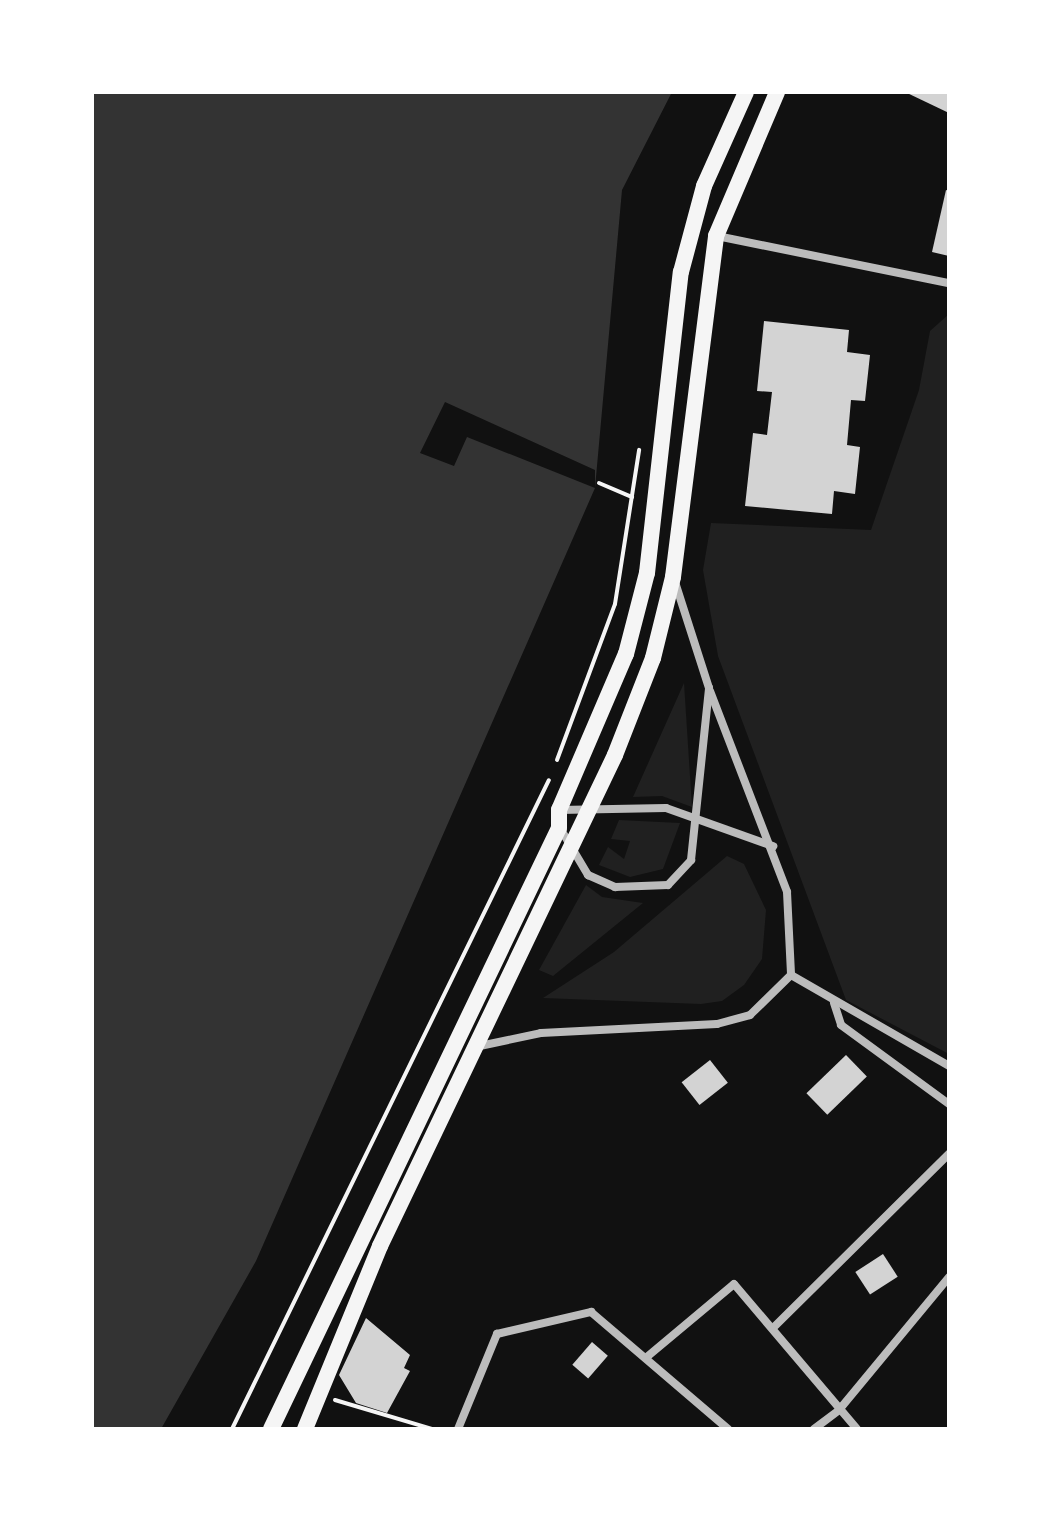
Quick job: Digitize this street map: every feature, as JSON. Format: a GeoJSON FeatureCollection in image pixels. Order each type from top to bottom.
{"type":"FeatureCollection","features":[{"type":"Feature","properties":{"kind":"main road"},"geometry":{"type":"LineString","coordinates":[[271,1429],[559,828],[559,810],[637,618],[681,272],[704,186],[746,92]]}},
{"type":"Feature","properties":{"kind":"main road"},"geometry":{"type":"LineString","coordinates":[[305,1429],[380,1246],[570,850],[644,685],[673,577],[716,236],[777,92]]}},
{"type":"Feature","properties":{"kind":"street"},"geometry":{"type":"LineString","coordinates":[[716,236],[949,283]]}},
{"type":"Feature","properties":{"kind":"street"},"geometry":{"type":"LineString","coordinates":[[475,1047],[541,1033],[717,1024],[750,1015],[791,975],[787,892],[773,846],[709,688],[673,577]]}},
{"type":"Feature","properties":{"kind":"street"},"geometry":{"type":"LineString","coordinates":[[559,828],[570,850],[600,882],[633,889],[668,885],[691,860],[709,688]]}},
{"type":"Feature","properties":{"kind":"street"},"geometry":{"type":"LineString","coordinates":[[559,810],[666,808],[773,846]]}},
{"type":"Feature","properties":{"kind":"street"},"geometry":{"type":"LineString","coordinates":[[791,975],[834,1003],[949,1066]]}},
{"type":"Feature","properties":{"kind":"street"},"geometry":{"type":"LineString","coordinates":[[834,1003],[848,1031],[949,1104]]}},
{"type":"Feature","properties":{"kind":"street"},"geometry":{"type":"LineString","coordinates":[[775,1326],[949,1154]]}},
{"type":"Feature","properties":{"kind":"street"},"geometry":{"type":"LineString","coordinates":[[814,1429],[839,1410],[899,1342],[932,1290],[949,1277]]}},
{"type":"Feature","properties":{"kind":"street"},"geometry":{"type":"LineString","coordinates":[[648,1356],[725,1286],[743,1291],[857,1429]]}},
{"type":"Feature","properties":{"kind":"street"},"geometry":{"type":"LineString","coordinates":[[458,1429],[497,1334],[512,1327],[591,1312],[648,1356],[728,1429]]}},
{"type":"Feature","properties":{"kind":"path"},"geometry":{"type":"LineString","coordinates":[[232,1429],[492,905],[597,657],[615,604],[632,497],[599,483]]}},
{"type":"Feature","properties":{"kind":"path"},"geometry":{"type":"LineString","coordinates":[[321,1396],[432,1429]]}},
{"type":"Feature","properties":{"kind":"shaded area"},"geometry":{"type":"Polygon","coordinates":[[[92,92],[672,92],[622,190],[595,488],[256,1261],[161,1429],[92,1429],[92,92]]]}},
{"type":"Feature","properties":{"kind":"shaded area"},"geometry":{"type":"Polygon","coordinates":[[[949,314],[949,1054],[846,1000],[718,656],[703,570],[711,523],[871,530],[919,390],[930,331],[949,314]]]}},
{"type":"Feature","properties":{"kind":"shaded area"},"geometry":{"type":"Polygon","coordinates":[[[684,683],[692,807],[662,796],[633,797],[684,683]]]}},
{"type":"Feature","properties":{"kind":"shaded area"},"geometry":{"type":"Polygon","coordinates":[[[619,820],[680,823],[663,869],[630,877],[599,865],[608,847],[624,859],[630,841],[611,839],[619,820]]]}},
{"type":"Feature","properties":{"kind":"shaded area"},"geometry":{"type":"Polygon","coordinates":[[[727,856],[744,864],[766,910],[762,959],[744,985],[722,1001],[701,1004],[543,998],[614,952],[727,856]]]}},
{"type":"Feature","properties":{"kind":"shaded area"},"geometry":{"type":"Polygon","coordinates":[[[586,885],[602,897],[643,903],[553,976],[539,970],[586,885]]]}},
{"type":"Feature","properties":{"kind":"pier"},"geometry":{"type":"Polygon","coordinates":[[[445,402],[595,470],[595,488],[467,437],[454,466],[420,453],[445,402]]]}},
{"type":"Feature","properties":{"kind":"building"},"geometry":{"type":"Polygon","coordinates":[[[905,92],[949,92],[949,113],[905,92]]]}},
{"type":"Feature","properties":{"kind":"building"},"geometry":{"type":"Polygon","coordinates":[[[946,190],[949,191],[949,256],[932,252],[946,190]]]}},
{"type":"Feature","properties":{"kind":"building"},"geometry":{"type":"Polygon","coordinates":[[[764,321],[849,330],[847,352],[870,355],[865,401],[851,400],[847,445],[860,447],[855,494],[834,491],[832,514],[745,506],[753,433],[767,435],[772,392],[757,391],[764,321]]]}},
{"type":"Feature","properties":{"kind":"building"},"geometry":{"type":"Polygon","coordinates":[[[846,1055],[867,1077],[827,1115],[806,1093],[846,1055]]]}},
{"type":"Feature","properties":{"kind":"building"},"geometry":{"type":"Polygon","coordinates":[[[710,1060],[728,1083],[699,1105],[682,1082],[710,1060]]]}},
{"type":"Feature","properties":{"kind":"building"},"geometry":{"type":"Polygon","coordinates":[[[883,1254],[898,1277],[870,1295],[855,1272],[883,1254]]]}},
{"type":"Feature","properties":{"kind":"building"},"geometry":{"type":"Polygon","coordinates":[[[366,1318],[410,1355],[404,1368],[410,1371],[387,1413],[356,1403],[339,1375],[366,1318]]]}},
{"type":"Feature","properties":{"kind":"building"},"geometry":{"type":"Polygon","coordinates":[[[592,1342],[608,1356],[588,1378],[572,1365],[592,1342]]]}}]}
